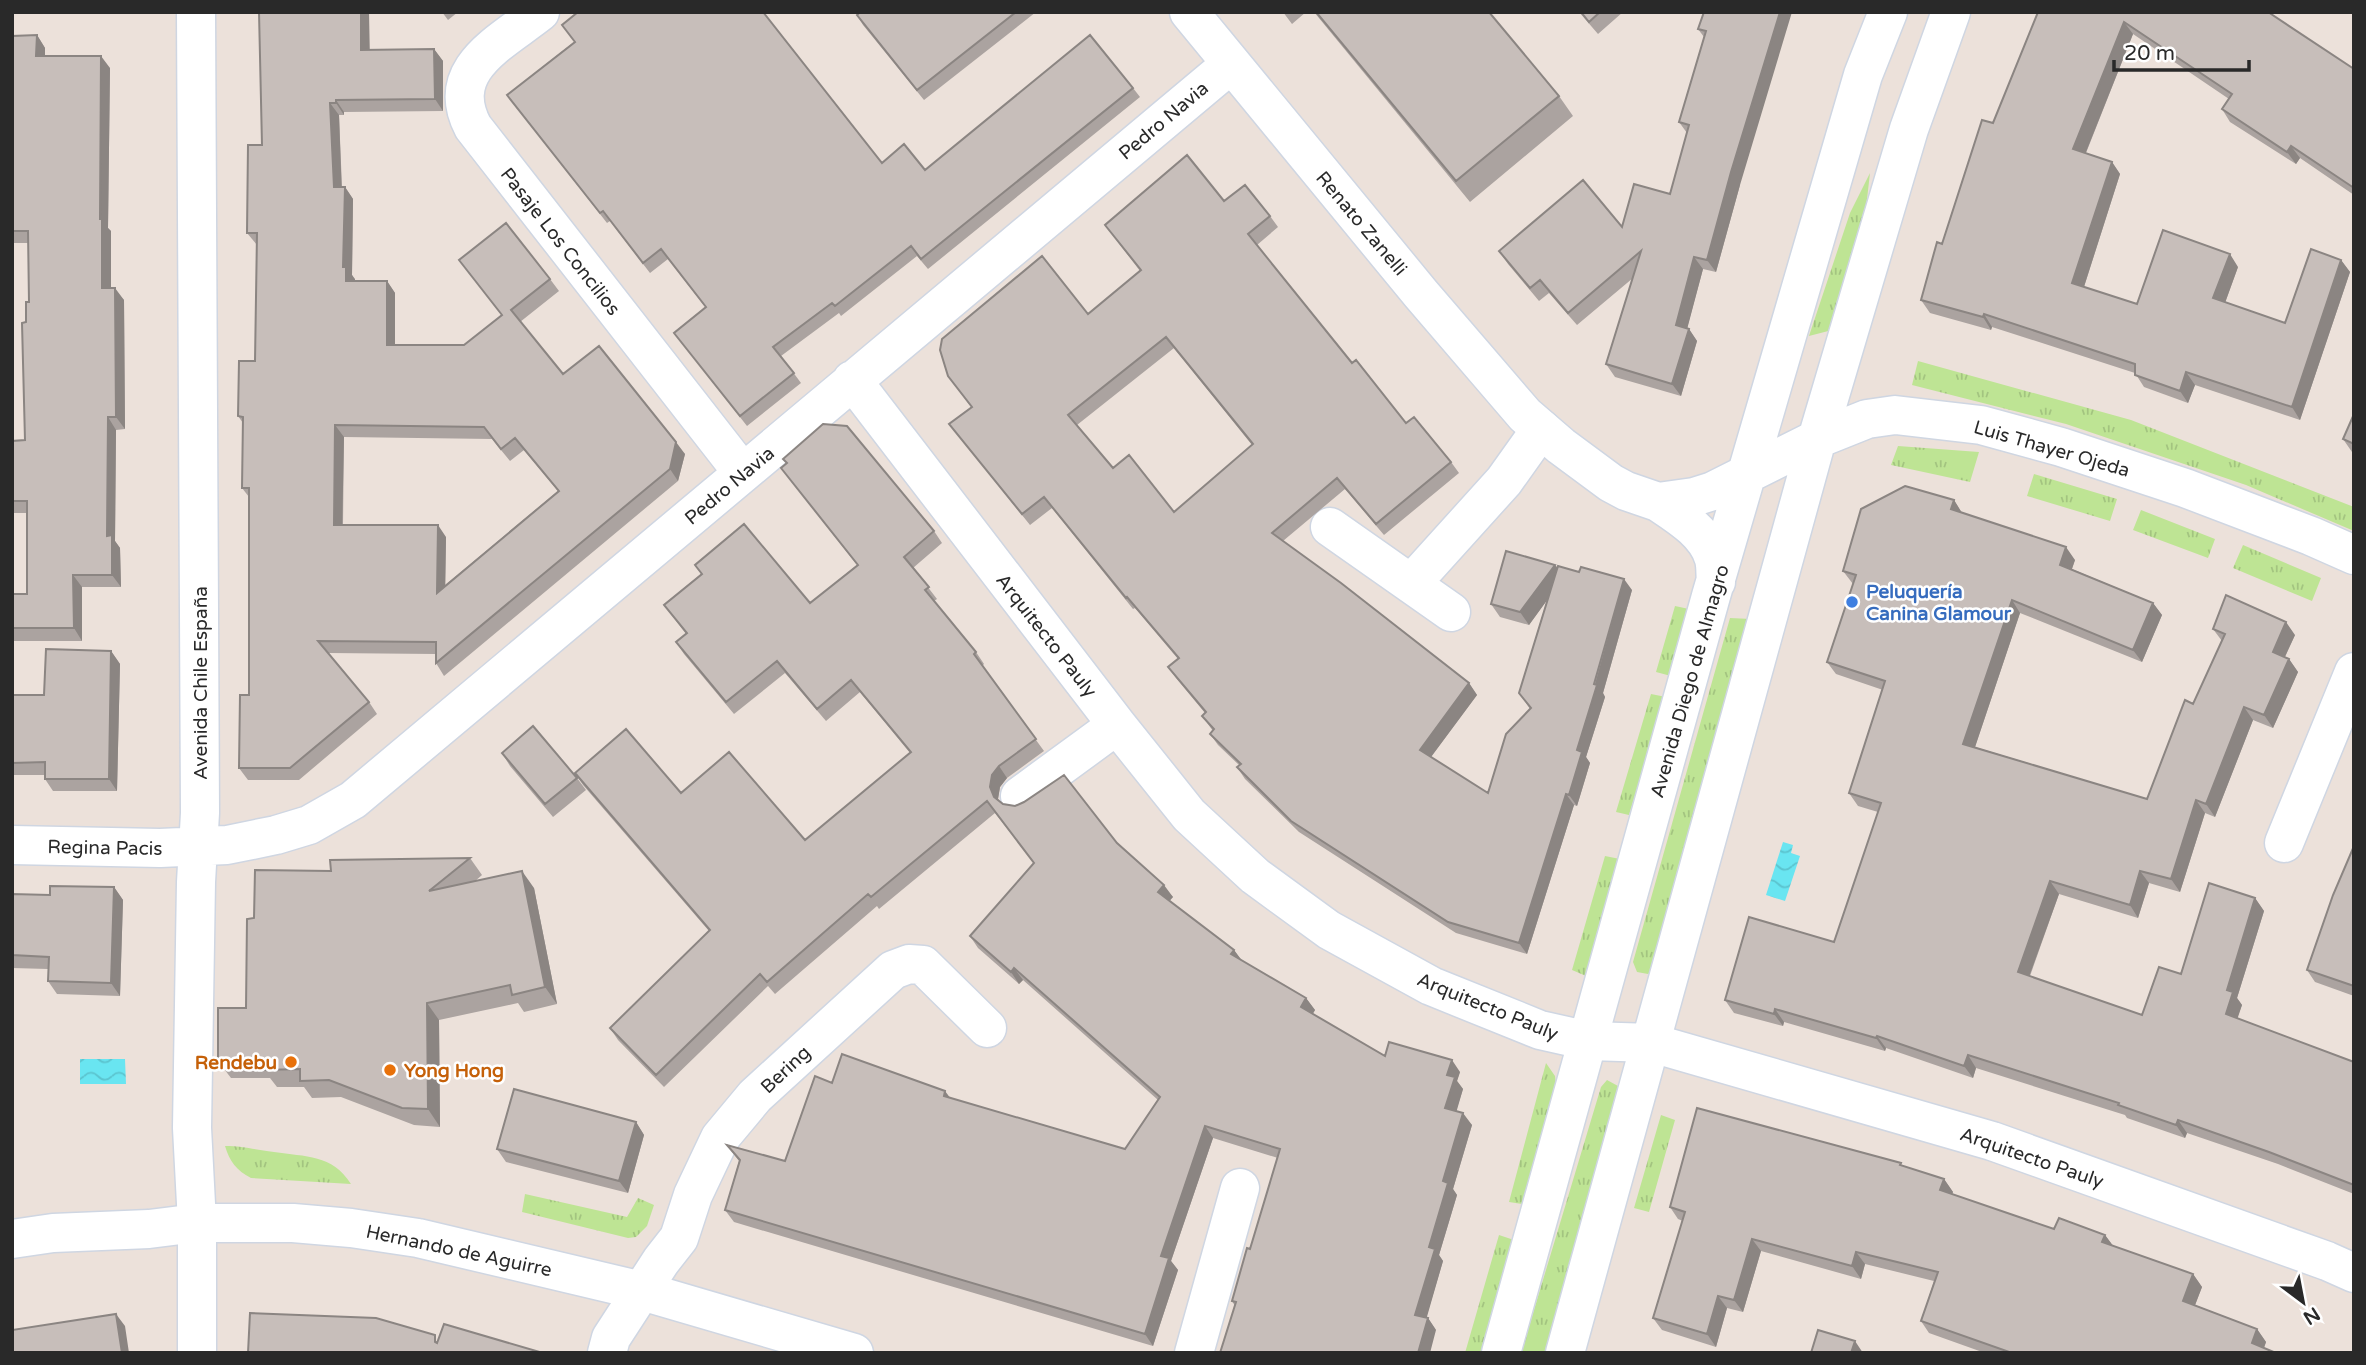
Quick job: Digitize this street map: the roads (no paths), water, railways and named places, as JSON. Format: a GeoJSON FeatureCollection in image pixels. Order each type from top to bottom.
{"type":"FeatureCollection","features":[{"type":"Feature","properties":{"kind":"street","name":"Avenida Chile España"},"geometry":{"type":"LineString","coordinates":[[196,12],[200,813],[192,1128],[197,1223],[197,1353]]}},
{"type":"Feature","properties":{"kind":"street","name":"Pasaje Los Concilios"},"geometry":{"type":"LineString","coordinates":[[540,12],[474,66],[465,85],[463,99],[466,114],[473,127],[743,473]]}},
{"type":"Feature","properties":{"kind":"street","name":"Renato Zanelli"},"geometry":{"type":"LineString","coordinates":[[1189,12],[1421,294],[1525,415],[1541,429],[1611,483],[1640,498],[1658,502],[1694,497],[1748,474]]}},
{"type":"Feature","properties":{"kind":"street","name":"Avenida Diego de Almagro"},"geometry":{"type":"LineString","coordinates":[[1501,1353],[1716,582],[1863,75],[1888,12]]}},
{"type":"Feature","properties":{"kind":"street"},"geometry":{"type":"LineString","coordinates":[[1565,1353],[1817,439],[1909,129],[1951,12]]}},
{"type":"Feature","properties":{"kind":"street","name":"Pedro Navia"},"geometry":{"type":"LineString","coordinates":[[198,847],[227,845],[309,825],[353,800],[1230,64]]}},
{"type":"Feature","properties":{"kind":"street","name":"Arquitecto Pauly"},"geometry":{"type":"LineString","coordinates":[[852,380],[1189,815],[1255,876],[1329,930],[1432,986],[1541,1030],[1589,1041],[1652,1043],[1992,1141],[2354,1273]]}},
{"type":"Feature","properties":{"kind":"street","name":"Luis Thayer Ojeda"},"geometry":{"type":"LineString","coordinates":[[1748,474],[1817,439],[1867,419],[1895,415],[1981,425],[2061,447],[2185,488],[2354,555]]}},
{"type":"Feature","properties":{"kind":"street"},"geometry":{"type":"LineString","coordinates":[[1411,584],[1504,481],[1541,429]]}},
{"type":"Feature","properties":{"kind":"street"},"geometry":{"type":"LineString","coordinates":[[1658,502],[1687,523],[1704,541],[1714,558],[1716,582]]}},
{"type":"Feature","properties":{"kind":"street"},"geometry":{"type":"LineString","coordinates":[[1330,527],[1451,612]]}},
{"type":"Feature","properties":{"kind":"street"},"geometry":{"type":"LineString","coordinates":[[2284,843],[2354,672]]}},
{"type":"Feature","properties":{"kind":"street"},"geometry":{"type":"LineString","coordinates":[[1020,796],[1117,725]]}},
{"type":"Feature","properties":{"kind":"street","name":"Regina Pacis"},"geometry":{"type":"LineString","coordinates":[[12,845],[198,847]]}},
{"type":"Feature","properties":{"kind":"street","name":"Bering"},"geometry":{"type":"LineString","coordinates":[[642,1291],[678,1238],[693,1195],[720,1138],[755,1096],[893,970],[909,964],[923,965],[987,1028]]}},
{"type":"Feature","properties":{"kind":"street"},"geometry":{"type":"LineString","coordinates":[[1194,1353],[1240,1188]]}},
{"type":"Feature","properties":{"kind":"street","name":"Hernando de Aguirre"},"geometry":{"type":"LineString","coordinates":[[12,1239],[53,1233],[149,1229],[197,1223],[293,1223],[351,1228],[418,1238],[642,1291],[854,1353]]}},
{"type":"Feature","properties":{"kind":"street","name":"Hernando de Aguirre"},"geometry":{"type":"LineString","coordinates":[[12,1259],[149,1229]]}},
{"type":"Feature","properties":{"kind":"street"},"geometry":{"type":"LineString","coordinates":[[607,1353],[611,1339],[642,1291]]}},
{"type":"Feature","properties":{"kind":"water"},"geometry":{"type":"Polygon","coordinates":[[[1783,842],[1793,845],[1791,853],[1800,856],[1785,901],[1766,895],[1783,842]]]}},
{"type":"Feature","properties":{"kind":"water"},"geometry":{"type":"Polygon","coordinates":[[[80,1059],[125,1059],[126,1084],[80,1084],[80,1059]]]}},
{"type":"Feature","properties":{"kind":"place","name":"Peluquería Canina Glamour"},"geometry":{"type":"Point","coordinates":[1852,602]}},
{"type":"Feature","properties":{"kind":"place","name":"Rendebu"},"geometry":{"type":"Point","coordinates":[291,1062]}},
{"type":"Feature","properties":{"kind":"place","name":"Yong Hong"},"geometry":{"type":"Point","coordinates":[390,1070]}}]}
